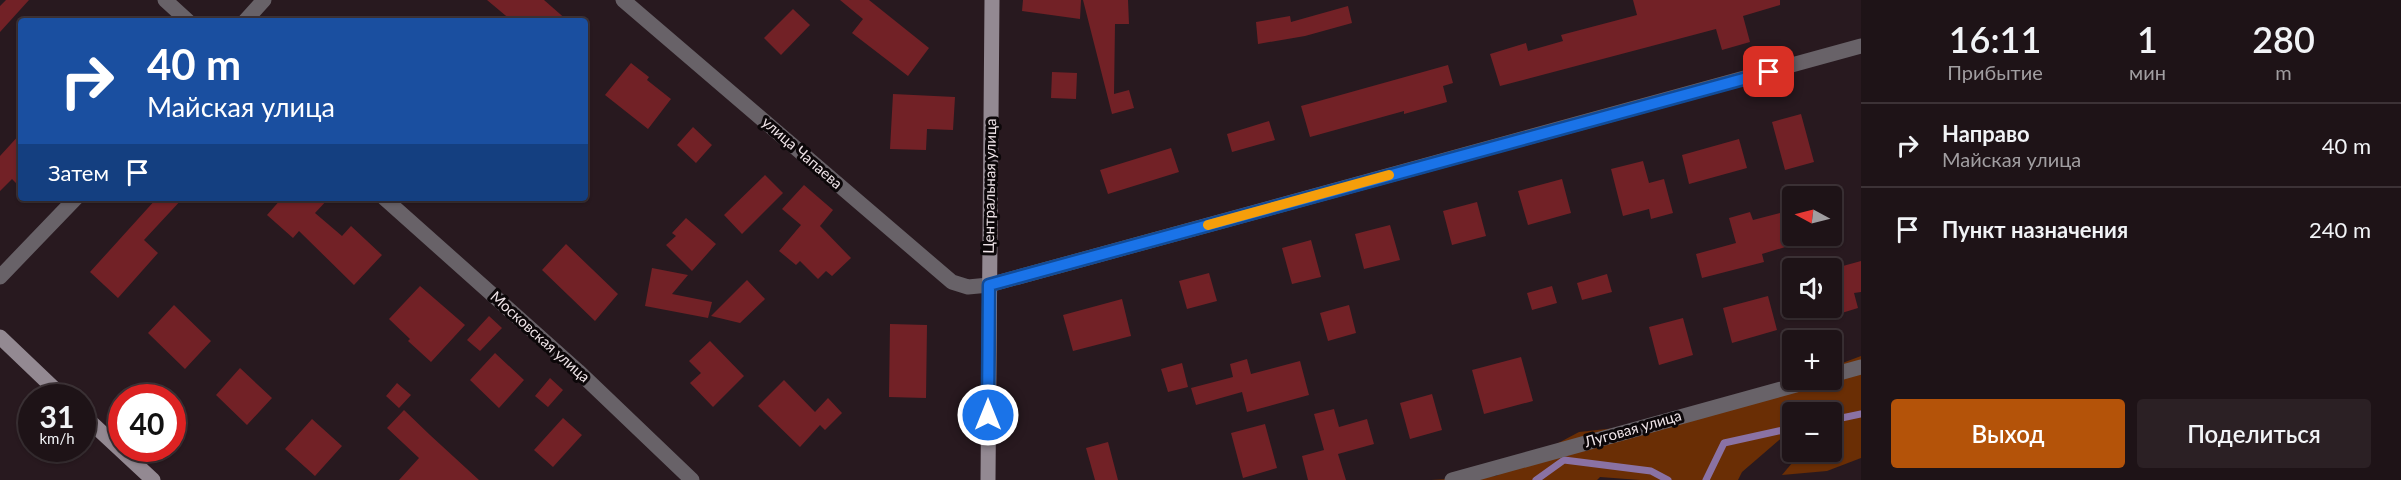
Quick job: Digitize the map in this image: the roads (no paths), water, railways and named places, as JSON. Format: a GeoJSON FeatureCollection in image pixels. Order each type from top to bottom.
{"type":"FeatureCollection","features":[{"type":"Feature","properties":{"kind":"street"},"geometry":{"type":"LineString","coordinates":[[165,0],[185,18]]}},
{"type":"Feature","properties":{"kind":"street"},"geometry":{"type":"LineString","coordinates":[[247,18],[264,0]]}},
{"type":"Feature","properties":{"kind":"street","name":"улица Чапаева"},"geometry":{"type":"LineString","coordinates":[[624,0],[952,282],[968,287],[989,285],[1861,46]]}},
{"type":"Feature","properties":{"kind":"street","name":"Центральная улица"},"geometry":{"type":"LineString","coordinates":[[988,480],[992,0]]}},
{"type":"Feature","properties":{"kind":"street"},"geometry":{"type":"LineString","coordinates":[[0,278],[73,201]]}},
{"type":"Feature","properties":{"kind":"street","name":"Московская улица"},"geometry":{"type":"LineString","coordinates":[[387,201],[578,371],[692,480]]}},
{"type":"Feature","properties":{"kind":"street"},"geometry":{"type":"LineString","coordinates":[[0,337],[49,384]]}},
{"type":"Feature","properties":{"kind":"street"},"geometry":{"type":"LineString","coordinates":[[1842,372],[1861,367]]}},
{"type":"Feature","properties":{"kind":"street","name":"Луговая улица"},"geometry":{"type":"LineString","coordinates":[[1452,480],[1782,389]]}},
{"type":"Feature","properties":{"kind":"street"},"geometry":{"type":"LineString","coordinates":[[96,427],[153,480]]}},
{"type":"Feature","properties":{"kind":"waterway"},"geometry":{"type":"LineString","coordinates":[[1842,418],[1861,414]]}},
{"type":"Feature","properties":{"kind":"waterway"},"geometry":{"type":"LineString","coordinates":[[1706,480],[1724,443],[1782,430]]}},
{"type":"Feature","properties":{"kind":"waterway"},"geometry":{"type":"LineString","coordinates":[[1536,480],[1564,460],[1651,471],[1668,480]]}}]}
